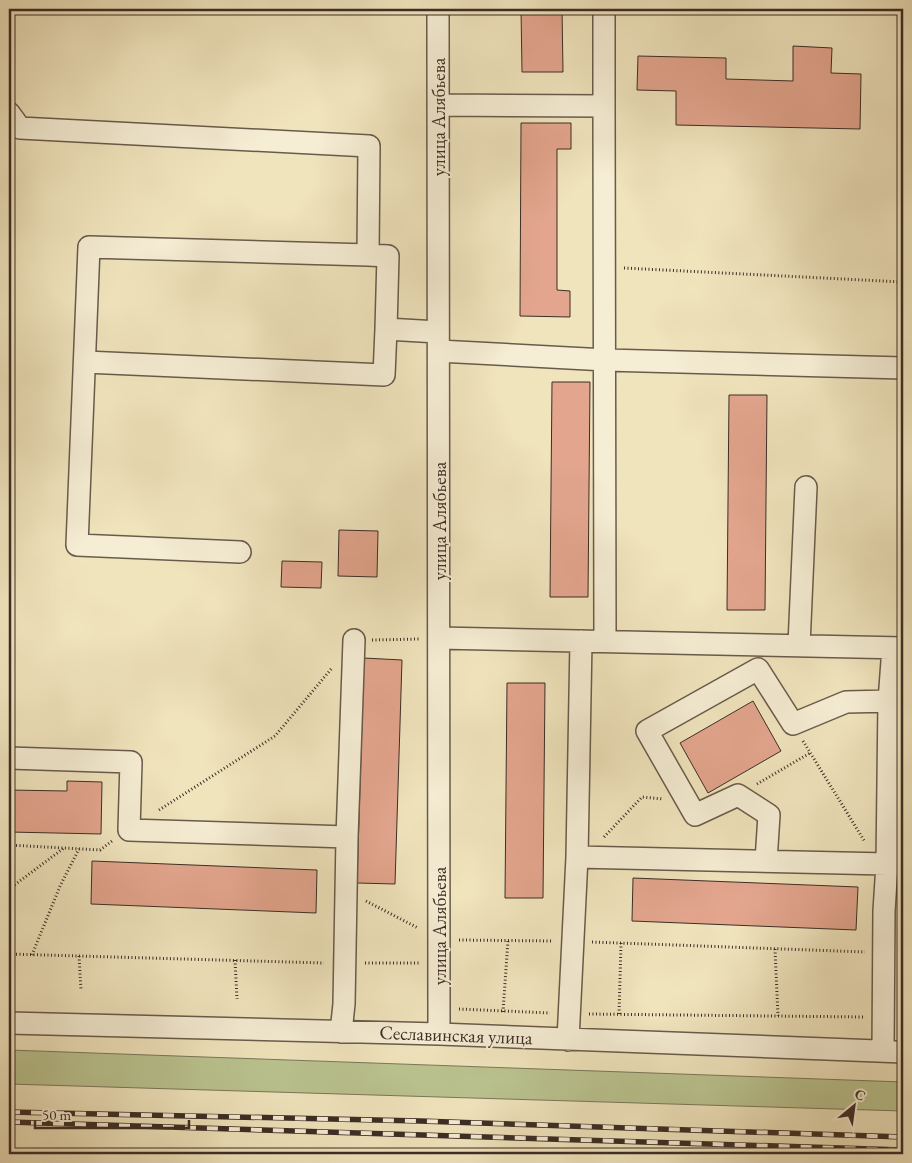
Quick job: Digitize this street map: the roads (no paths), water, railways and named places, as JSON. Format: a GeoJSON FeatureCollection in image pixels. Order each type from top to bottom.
{"type":"FeatureCollection","features":[{"type":"Feature","properties":{"kind":"street","name":"улица Алябьева"},"geometry":{"type":"LineString","coordinates":[[438,9],[439,1034]]}},
{"type":"Feature","properties":{"kind":"street"},"geometry":{"type":"LineString","coordinates":[[604,9],[606,267],[605,641]]}},
{"type":"Feature","properties":{"kind":"street"},"geometry":{"type":"LineString","coordinates":[[438,105],[604,106]]}},
{"type":"Feature","properties":{"kind":"street"},"geometry":{"type":"LineString","coordinates":[[9,112],[20,128],[369,146],[368,255]]}},
{"type":"Feature","properties":{"kind":"street"},"geometry":{"type":"LineString","coordinates":[[85,362],[384,375],[388,256],[89,247],[77,545],[240,552]]}},
{"type":"Feature","properties":{"kind":"street"},"geometry":{"type":"LineString","coordinates":[[386,329],[439,342],[606,360],[903,368]]}},
{"type":"Feature","properties":{"kind":"street"},"geometry":{"type":"LineString","coordinates":[[799,645],[806,487]]}},
{"type":"Feature","properties":{"kind":"street"},"geometry":{"type":"LineString","coordinates":[[439,638],[898,648],[889,701],[882,864],[883,1017],[893,1052]]}},
{"type":"Feature","properties":{"kind":"street"},"geometry":{"type":"LineString","coordinates":[[341,1032],[344,1004],[345,890],[354,640]]}},
{"type":"Feature","properties":{"kind":"street"},"geometry":{"type":"LineString","coordinates":[[568,1040],[573,941],[582,857],[581,641]]}},
{"type":"Feature","properties":{"kind":"street"},"geometry":{"type":"LineString","coordinates":[[766,862],[770,815],[738,795],[695,815],[648,731],[758,669],[793,724],[846,702],[889,701]]}},
{"type":"Feature","properties":{"kind":"street"},"geometry":{"type":"LineString","coordinates":[[9,758],[132,762],[129,830],[347,837]]}},
{"type":"Feature","properties":{"kind":"street"},"geometry":{"type":"LineString","coordinates":[[582,857],[882,864]]}},
{"type":"Feature","properties":{"kind":"street","name":"Сеславинская улица"},"geometry":{"type":"LineString","coordinates":[[9,1023],[439,1034],[893,1052]]}},
{"type":"Feature","properties":{"kind":"railway"},"geometry":{"type":"LineString","coordinates":[[9,1112],[420,1121],[903,1137]]}},
{"type":"Feature","properties":{"kind":"railway"},"geometry":{"type":"LineString","coordinates":[[9,1122],[903,1150]]}}]}
